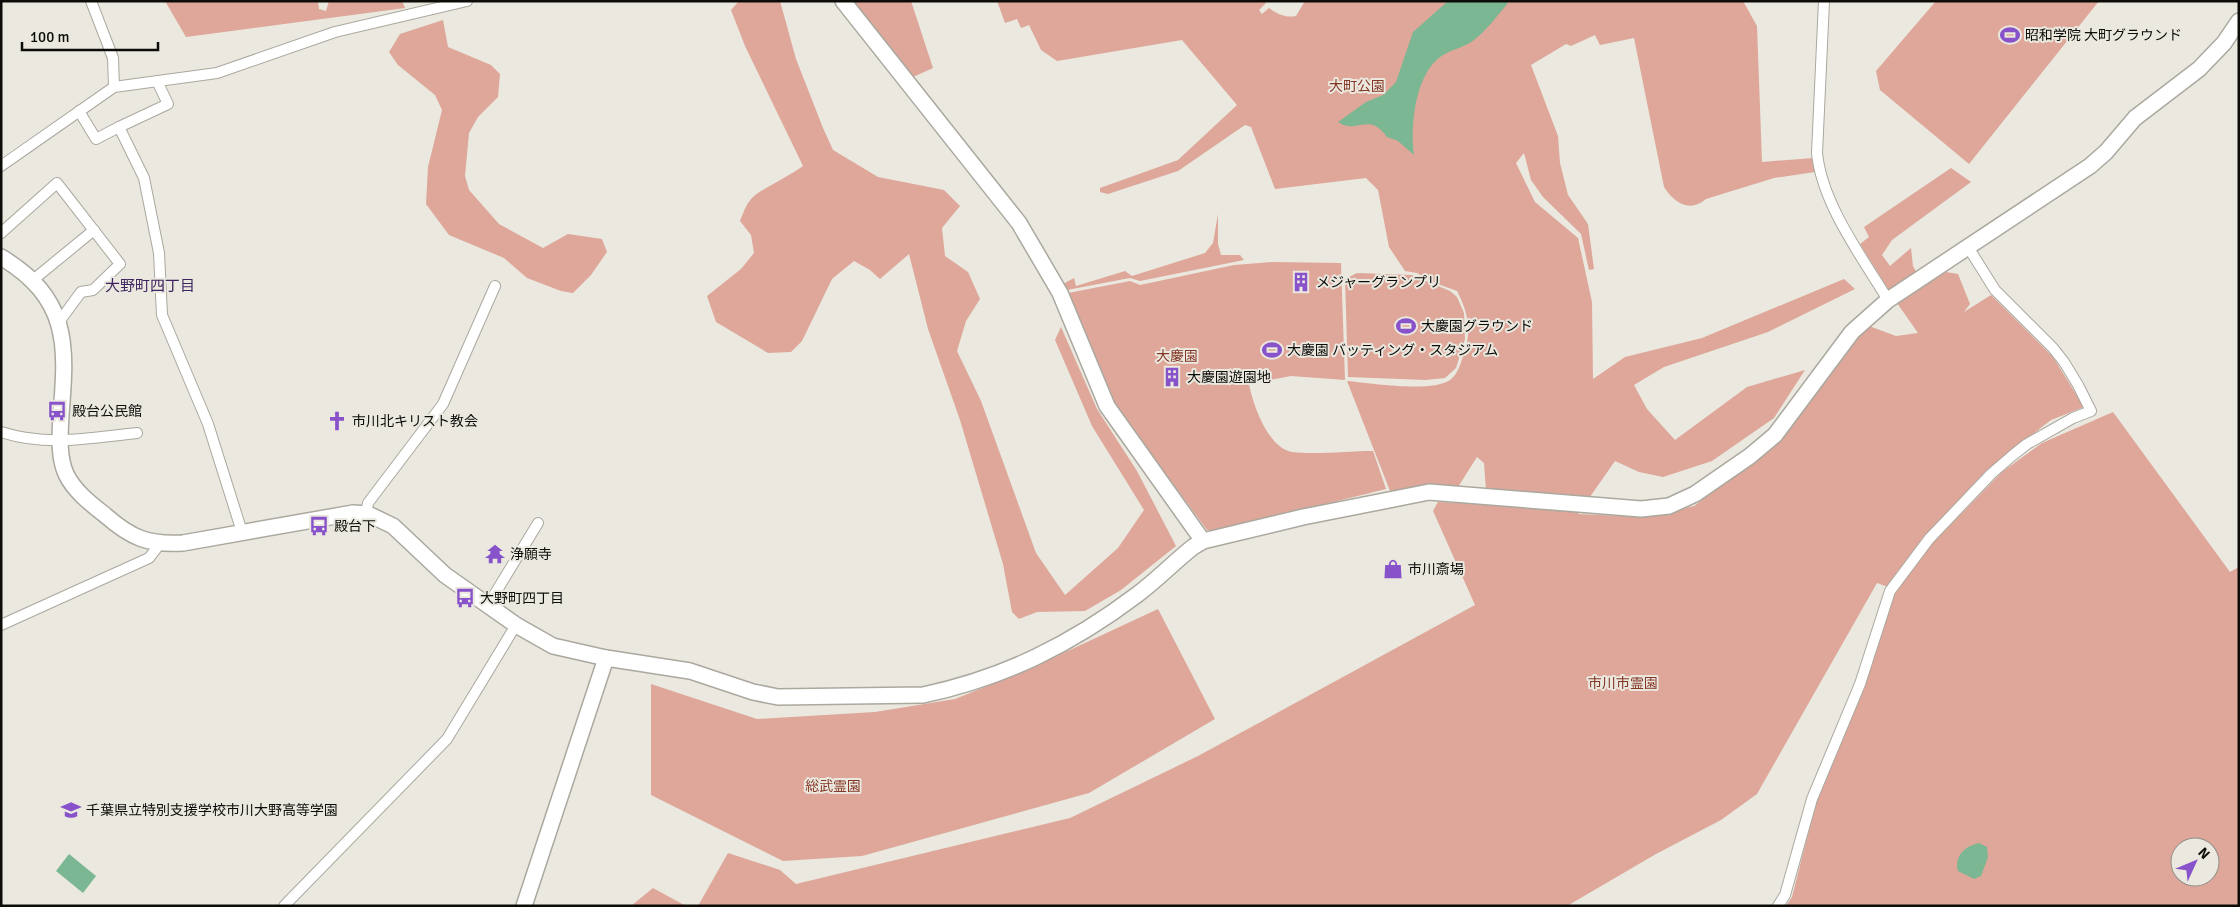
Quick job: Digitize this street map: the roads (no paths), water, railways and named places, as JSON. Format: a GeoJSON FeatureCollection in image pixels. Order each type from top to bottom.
{"type":"FeatureCollection","features":[{"type":"Feature","properties":{"kind":"street"},"geometry":{"type":"LineString","coordinates":[[91,1],[113,58],[114,87]]}},
{"type":"Feature","properties":{"kind":"street"},"geometry":{"type":"LineString","coordinates":[[1,166],[114,87],[217,73],[334,32],[467,1]]}},
{"type":"Feature","properties":{"kind":"street"},"geometry":{"type":"LineString","coordinates":[[1824,1],[1816,153],[1818,165],[1824,184],[1842,223],[1888,300]]}},
{"type":"Feature","properties":{"kind":"street"},"geometry":{"type":"LineString","coordinates":[[849,4],[1018,222],[1064,301],[1106,406],[1204,541]]}},
{"type":"Feature","properties":{"kind":"street"},"geometry":{"type":"LineString","coordinates":[[1,257],[34,280],[46,297],[59,322],[64,344],[60,442],[61,459],[66,475],[78,491],[118,527],[141,540],[159,545],[353,513],[366,514],[380,518],[393,526],[445,575],[516,625],[553,646],[606,658],[690,671],[753,692],[778,697],[923,695],[944,691],[1016,667],[1058,647],[1134,597],[1188,551],[1204,541],[1303,517],[1429,492],[1641,509],[1669,506],[1695,494],[1750,456],[1775,435],[1852,332],[1888,300],[2090,166],[2106,152],[2135,118],[2199,69],[2224,42],[2239,21]]}},
{"type":"Feature","properties":{"kind":"street"},"geometry":{"type":"LineString","coordinates":[[79,111],[96,139],[168,104],[157,81]]}},
{"type":"Feature","properties":{"kind":"street"},"geometry":{"type":"LineString","coordinates":[[119,127],[144,178],[159,253],[162,316],[208,424],[242,532]]}},
{"type":"Feature","properties":{"kind":"street"},"geometry":{"type":"LineString","coordinates":[[1,234],[57,183],[120,264],[93,290],[81,292],[59,322]]}},
{"type":"Feature","properties":{"kind":"street"},"geometry":{"type":"LineString","coordinates":[[34,280],[94,230]]}},
{"type":"Feature","properties":{"kind":"street"},"geometry":{"type":"LineString","coordinates":[[1778,906],[1785,895],[1812,799],[1860,684],[1890,591],[1929,539],[2013,454],[2073,418],[2091,411],[2064,362],[2053,348],[1995,290],[1968,247]]}},
{"type":"Feature","properties":{"kind":"street"},"geometry":{"type":"LineString","coordinates":[[366,514],[368,503],[443,404],[495,286]]}},
{"type":"Feature","properties":{"kind":"street"},"geometry":{"type":"LineString","coordinates":[[1,432],[40,442],[60,442],[137,432]]}},
{"type":"Feature","properties":{"kind":"street"},"geometry":{"type":"LineString","coordinates":[[488,605],[538,523]]}},
{"type":"Feature","properties":{"kind":"street"},"geometry":{"type":"LineString","coordinates":[[1,625],[149,558],[159,545]]}},
{"type":"Feature","properties":{"kind":"street"},"geometry":{"type":"LineString","coordinates":[[284,906],[448,739],[516,625]]}},
{"type":"Feature","properties":{"kind":"street"},"geometry":{"type":"LineString","coordinates":[[524,906],[606,658]]}},
{"type":"Feature","properties":{"kind":"place","name":"昭和学院 大町グラウンド"},"geometry":{"type":"Point","coordinates":[2010,35]}},
{"type":"Feature","properties":{"kind":"place","name":"メジャーグランプリ"},"geometry":{"type":"Point","coordinates":[1301,282]}},
{"type":"Feature","properties":{"kind":"place","name":"大慶園グラウンド"},"geometry":{"type":"Point","coordinates":[1406,326]}},
{"type":"Feature","properties":{"kind":"place","name":"大慶園 バッティング・スタジアム"},"geometry":{"type":"Point","coordinates":[1272,350]}},
{"type":"Feature","properties":{"kind":"place","name":"大慶園遊園地"},"geometry":{"type":"Point","coordinates":[1172,377]}},
{"type":"Feature","properties":{"kind":"place","name":"殿台公民館"},"geometry":{"type":"Point","coordinates":[57,411]}},
{"type":"Feature","properties":{"kind":"place","name":"市川北キリスト教会"},"geometry":{"type":"Point","coordinates":[337,421]}},
{"type":"Feature","properties":{"kind":"place","name":"殿台下"},"geometry":{"type":"Point","coordinates":[319,526]}},
{"type":"Feature","properties":{"kind":"place","name":"浄願寺"},"geometry":{"type":"Point","coordinates":[495,554]}},
{"type":"Feature","properties":{"kind":"place","name":"市川斎場"},"geometry":{"type":"Point","coordinates":[1393,569]}},
{"type":"Feature","properties":{"kind":"place","name":"大野町四丁目"},"geometry":{"type":"Point","coordinates":[465,598]}},
{"type":"Feature","properties":{"kind":"place","name":"千葉県立特別支援学校市川大野高等学園"},"geometry":{"type":"Point","coordinates":[71,810]}},
{"type":"Feature","properties":{"kind":"district","name":"大野町四丁目"},"geometry":{"type":"Point","coordinates":[150,286]}},
{"type":"Feature","properties":{"kind":"park label","name":"大町公園"},"geometry":{"type":"Point","coordinates":[1357,86]}},
{"type":"Feature","properties":{"kind":"park label","name":"大慶園"},"geometry":{"type":"Point","coordinates":[1177,356]}},
{"type":"Feature","properties":{"kind":"park label","name":"市川市霊園"},"geometry":{"type":"Point","coordinates":[1623,683]}},
{"type":"Feature","properties":{"kind":"park label","name":"総武霊園"},"geometry":{"type":"Point","coordinates":[833,786]}}]}
